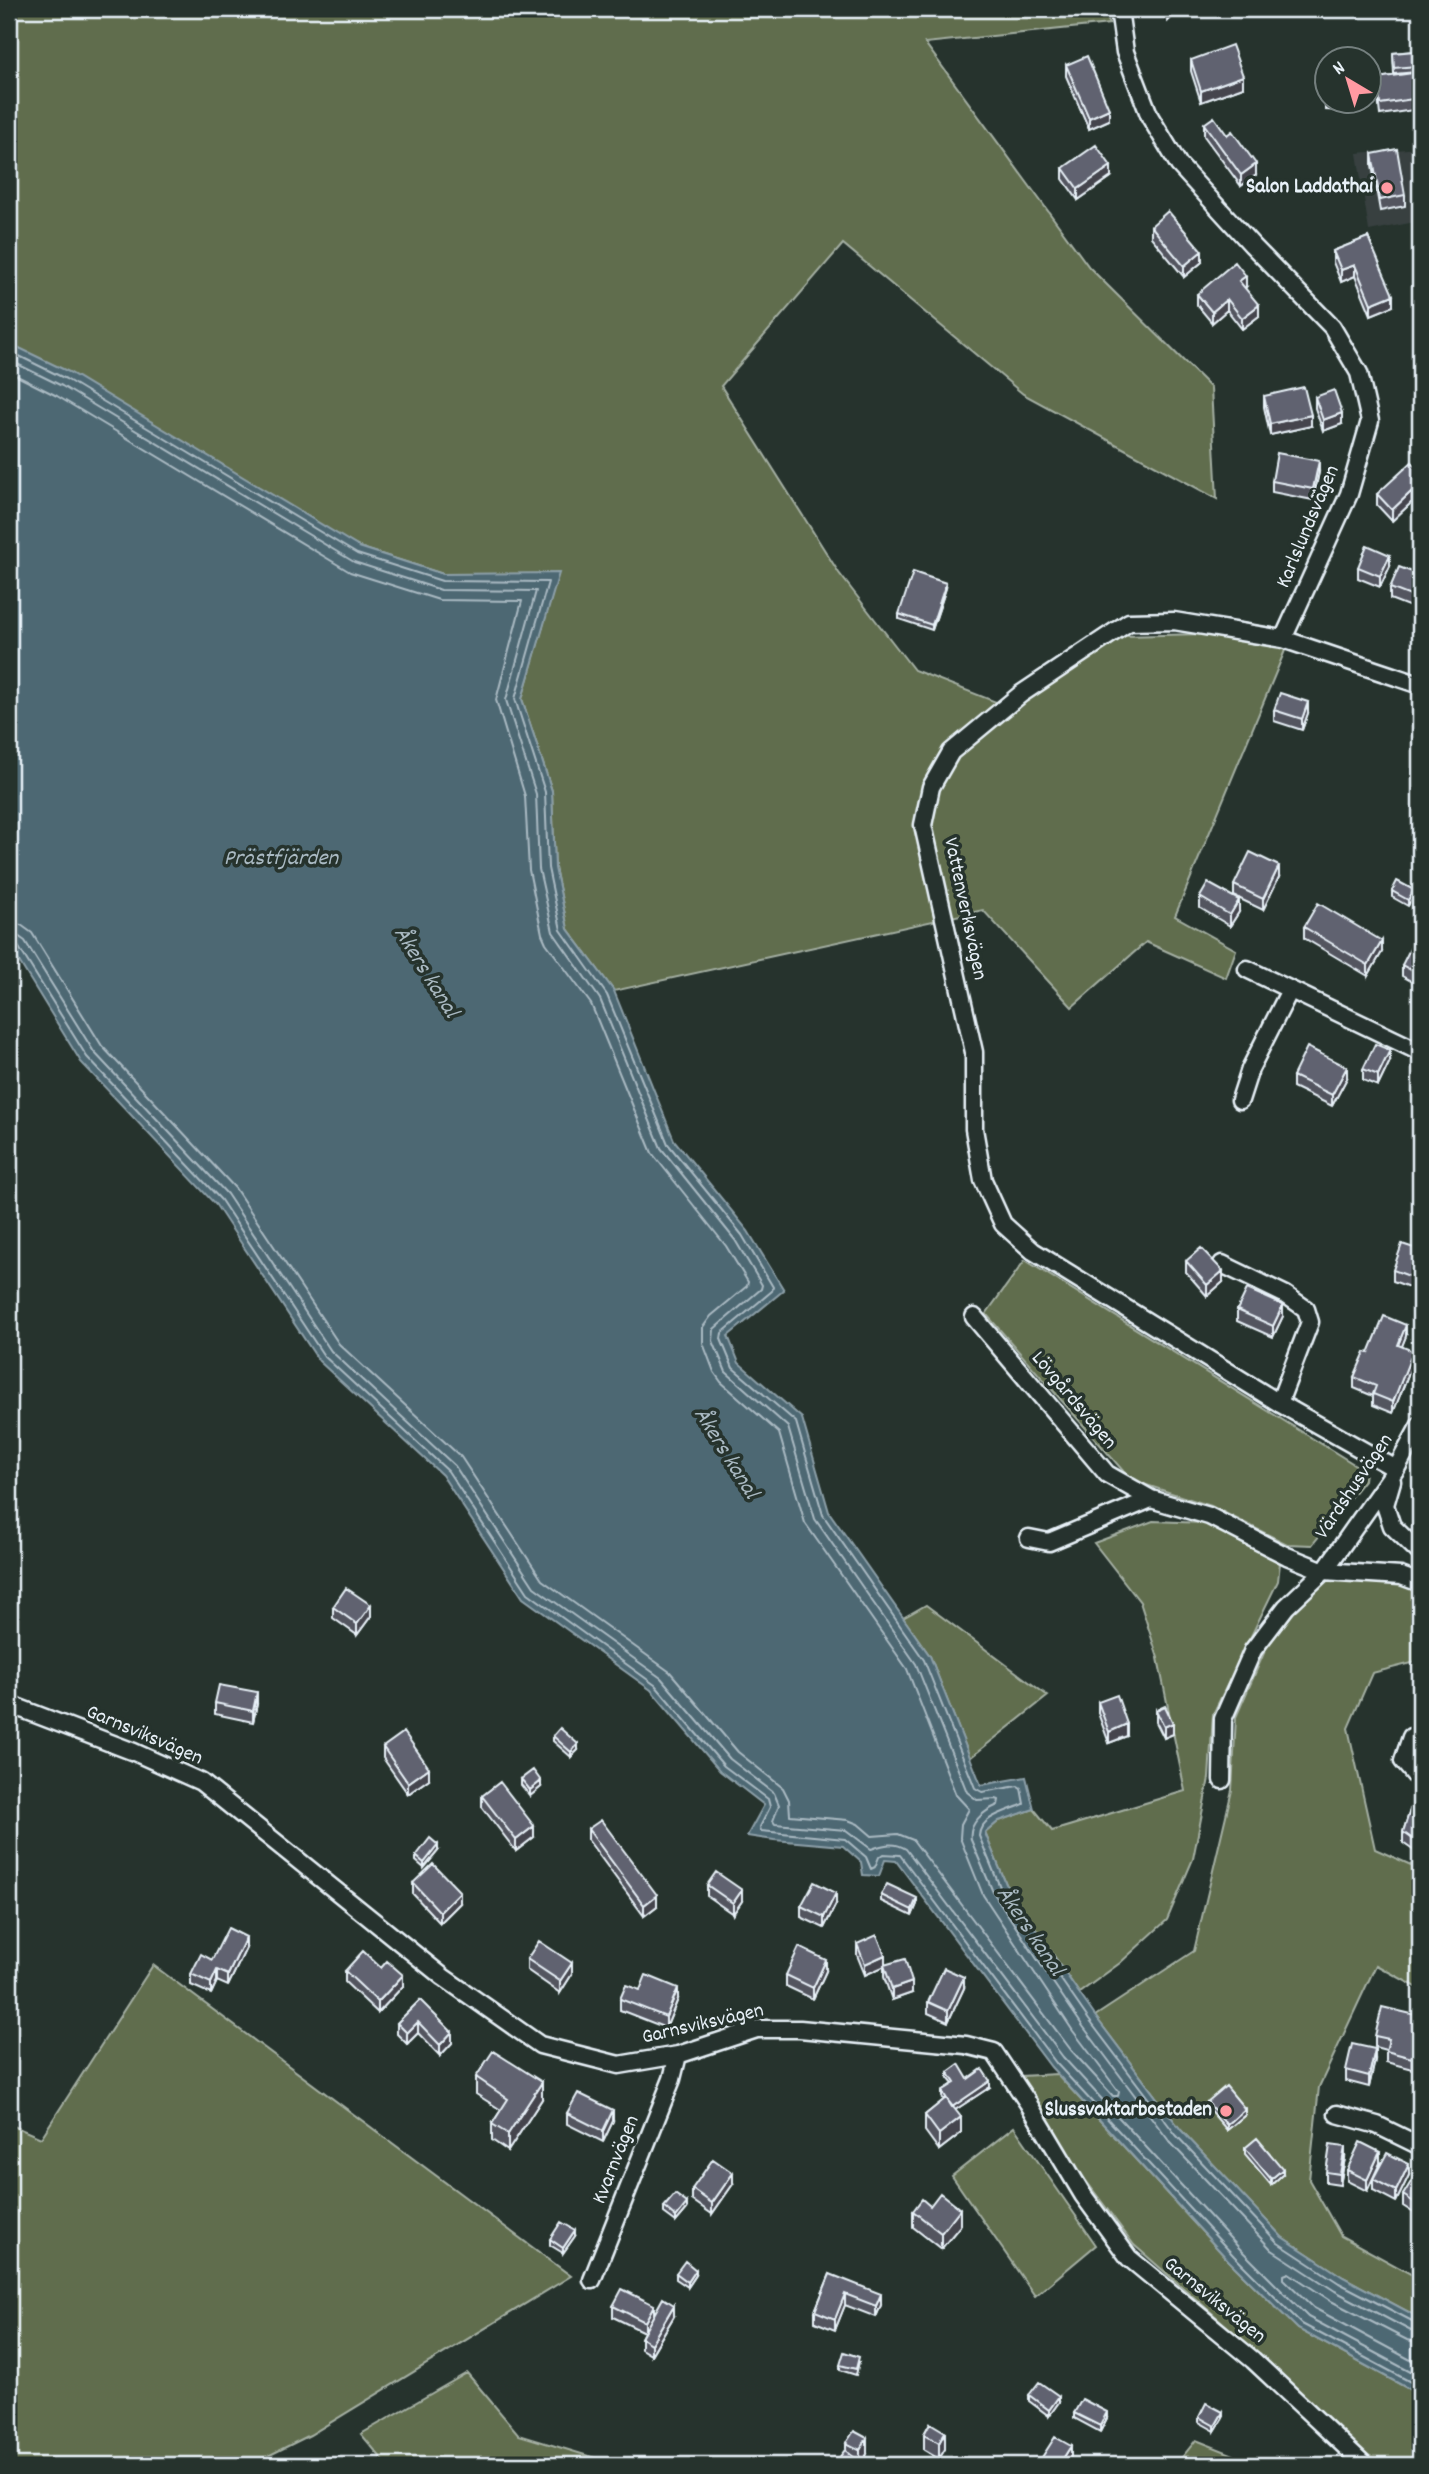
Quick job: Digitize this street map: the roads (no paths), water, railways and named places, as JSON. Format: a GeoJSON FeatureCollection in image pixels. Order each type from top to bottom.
{"type":"FeatureCollection","features":[{"type":"Feature","properties":{"kind":"street","name":"Karlslundsvägen"},"geometry":{"type":"LineString","coordinates":[[1119,9],[1125,52],[1150,117],[1180,165],[1252,245],[1332,327],[1359,373],[1370,421],[1349,494],[1283,639]]}},
{"type":"Feature","properties":{"kind":"street","name":"Vattenverksvägen"},"geometry":{"type":"LineString","coordinates":[[1396,1469],[1279,1403],[1033,1251],[1003,1224],[983,1180],[974,1129],[974,1052],[923,825],[931,787],[951,752],[1021,694],[1129,622],[1174,621],[1283,639],[1420,685]]}},
{"type":"Feature","properties":{"kind":"street"},"geometry":{"type":"LineString","coordinates":[[1247,969],[1420,1052]]}},
{"type":"Feature","properties":{"kind":"street"},"geometry":{"type":"LineString","coordinates":[[1240,1100],[1250,1069],[1290,990]]}},
{"type":"Feature","properties":{"kind":"street"},"geometry":{"type":"LineString","coordinates":[[1222,1264],[1306,1309],[1310,1322],[1279,1403]]}},
{"type":"Feature","properties":{"kind":"street","name":"Lövgårdsvägen"},"geometry":{"type":"LineString","coordinates":[[974,1317],[1107,1474],[1151,1500],[1209,1516],[1287,1556],[1324,1571]]}},
{"type":"Feature","properties":{"kind":"street","name":"Värdshusvägen"},"geometry":{"type":"LineString","coordinates":[[1222,1780],[1223,1719],[1253,1650],[1286,1607],[1324,1571],[1396,1469],[1420,1424]]}},
{"type":"Feature","properties":{"kind":"street"},"geometry":{"type":"LineString","coordinates":[[1396,1469],[1385,1505],[1392,1527],[1420,1553]]}},
{"type":"Feature","properties":{"kind":"street"},"geometry":{"type":"LineString","coordinates":[[1029,1538],[1049,1542],[1151,1500]]}},
{"type":"Feature","properties":{"kind":"street","name":"Värdshusvägen"},"geometry":{"type":"LineString","coordinates":[[1324,1571],[1401,1576],[1420,1583]]}},
{"type":"Feature","properties":{"kind":"street","name":"Garnsviksvägen"},"geometry":{"type":"LineString","coordinates":[[9,1704],[134,1752],[201,1782],[443,1977],[540,2045],[619,2065],[678,2055],[757,2029],[800,2029],[966,2045],[994,2052],[1028,2102],[1083,2195],[1129,2258],[1253,2360],[1365,2465]]}},
{"type":"Feature","properties":{"kind":"street"},"geometry":{"type":"LineString","coordinates":[[1420,1740],[1411,1737],[1403,1761],[1420,1781]]}},
{"type":"Feature","properties":{"kind":"street","name":"Kvarnvägen"},"geometry":{"type":"LineString","coordinates":[[592,2280],[673,2080],[678,2055]]}},
{"type":"Feature","properties":{"kind":"street"},"geometry":{"type":"LineString","coordinates":[[1337,2114],[1377,2125],[1420,2146]]}},
{"type":"Feature","properties":{"kind":"water","name":"Prästfjärden"},"geometry":{"type":"Polygon","coordinates":[[[9,343],[69,372],[359,547],[443,574],[559,573],[522,699],[552,791],[555,868],[568,929],[614,991],[674,1140],[748,1231],[784,1290],[728,1336],[739,1363],[802,1418],[829,1512],[930,1656],[981,1785],[1026,1777],[1034,1809],[999,1821],[985,1833],[1006,1884],[1050,1951],[1181,2130],[1282,2237],[1343,2277],[1420,2318],[1420,2395],[1298,2329],[1229,2261],[1051,2067],[896,1861],[885,1860],[879,1876],[863,1875],[861,1862],[843,1846],[747,1836],[764,1805],[720,1771],[651,1690],[523,1598],[442,1475],[319,1361],[216,1205],[81,1062],[9,945],[9,343]]]}},
{"type":"Feature","properties":{"kind":"place","name":"Salon Laddathai"},"geometry":{"type":"Point","coordinates":[1387,188]}},
{"type":"Feature","properties":{"kind":"place","name":"Slussvaktarbostaden"},"geometry":{"type":"Point","coordinates":[1226,2111]}},
{"type":"Feature","properties":{"kind":"water label","name":"Åkers kanal"},"geometry":{"type":"Point","coordinates":[425,973]}},
{"type":"Feature","properties":{"kind":"water label","name":"Åkers kanal"},"geometry":{"type":"Point","coordinates":[725,1454]}},
{"type":"Feature","properties":{"kind":"water label","name":"Åkers kanal"},"geometry":{"type":"Point","coordinates":[1029,1932]}}]}
